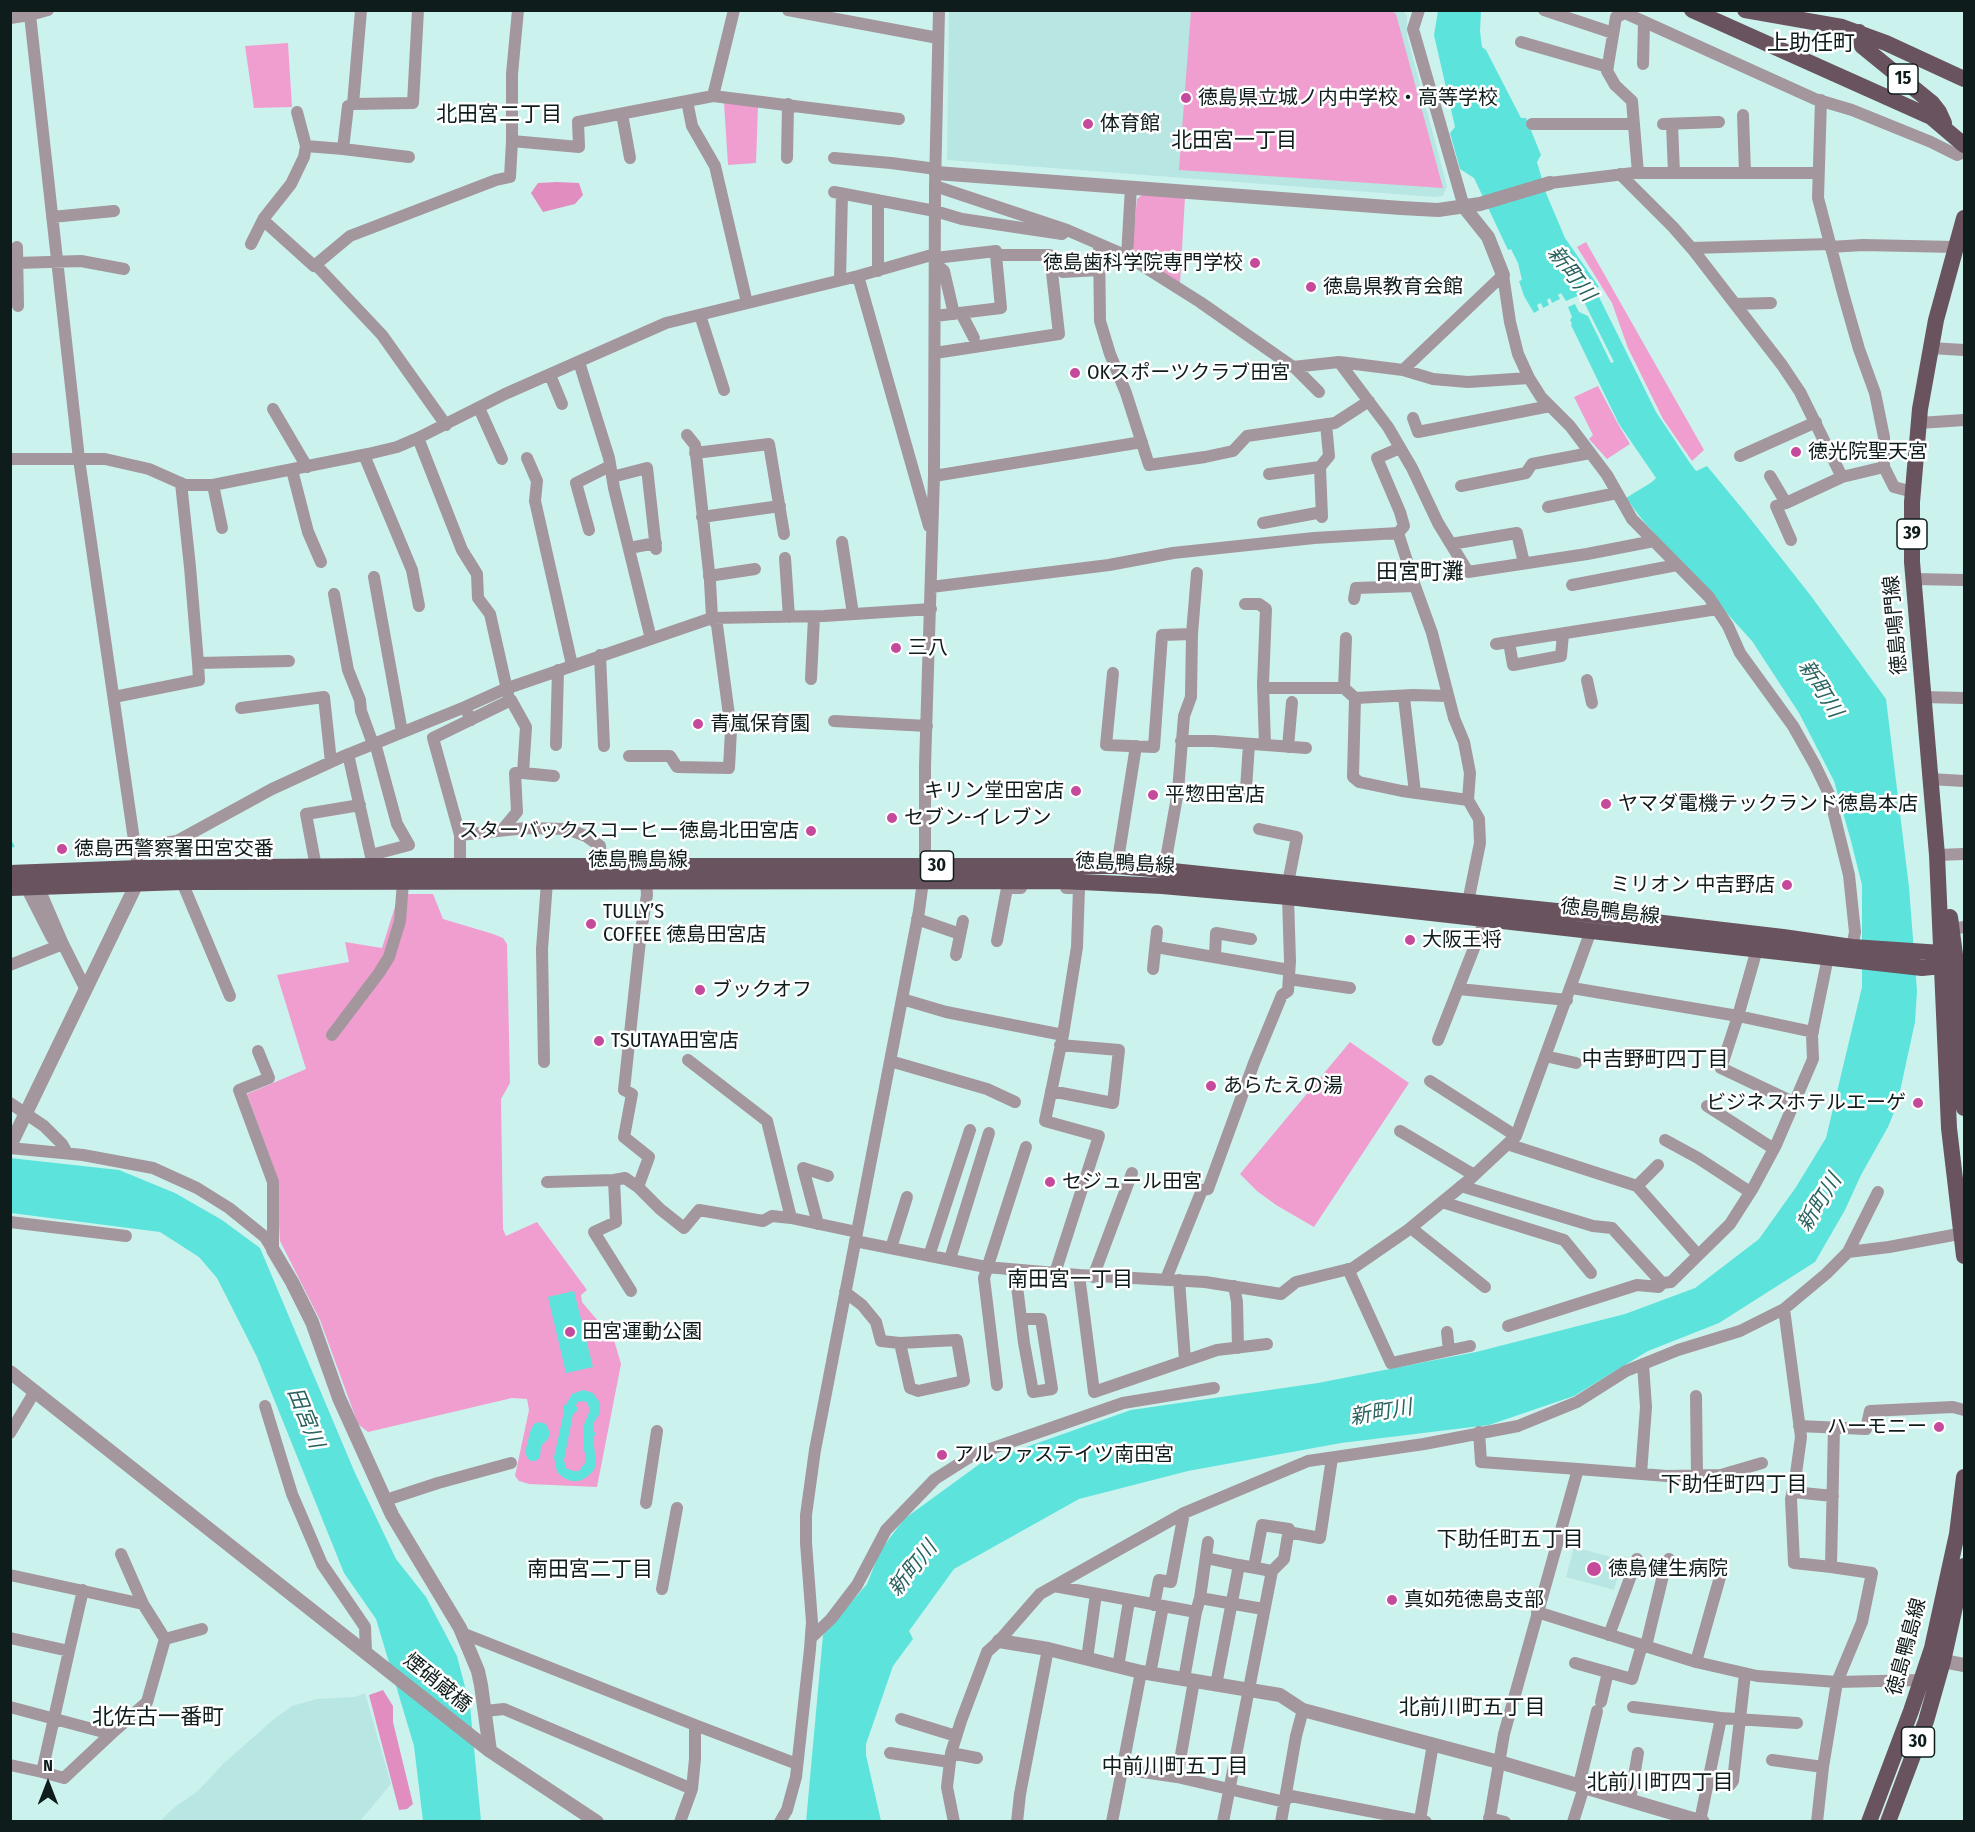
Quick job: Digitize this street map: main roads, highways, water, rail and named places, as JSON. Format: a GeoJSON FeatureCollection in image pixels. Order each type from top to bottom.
{"type":"FeatureCollection","features":[{"type":"Feature","properties":{"kind":"main road","name":"15"},"geometry":{"type":"LineString","coordinates":[[1692,10],[1931,117],[1965,145]]}},
{"type":"Feature","properties":{"kind":"main road","name":"15"},"geometry":{"type":"LineString","coordinates":[[1745,10],[1859,32],[1965,79]]}},
{"type":"Feature","properties":{"kind":"main road","name":"15"},"geometry":{"type":"LineString","coordinates":[[1859,32],[1862,45],[1932,103],[1940,112],[1947,129]]}},
{"type":"Feature","properties":{"kind":"main road","name":"徳島鳴門線"},"geometry":{"type":"LineString","coordinates":[[1951,961],[1937,855],[1923,697],[1914,579],[1913,492],[1919,423],[1936,320],[1965,218]]}},
{"type":"Feature","properties":{"kind":"main road","name":"徳島鳴門線"},"geometry":{"type":"LineString","coordinates":[[1937,855],[1958,928],[1951,961]]}},
{"type":"Feature","properties":{"kind":"main road","name":"徳島鴨島線"},"geometry":{"type":"LineString","coordinates":[[10,873],[137,875],[316,867],[372,861],[460,874],[547,882],[1117,867],[1162,878]]}},
{"type":"Feature","properties":{"kind":"main road","name":"徳島鴨島線"},"geometry":{"type":"LineString","coordinates":[[25,887],[137,875],[182,882],[403,882],[460,874],[602,867],[924,873],[1062,881],[1162,878],[1288,890],[1468,902],[1757,949],[1828,957],[1857,952]]}},
{"type":"Feature","properties":{"kind":"main road","name":"徳島鴨島線"},"geometry":{"type":"LineString","coordinates":[[1288,890],[1485,920],[1594,923],[1783,937],[1857,952],[1951,961]]}},
{"type":"Feature","properties":{"kind":"main road"},"geometry":{"type":"LineString","coordinates":[[1951,961],[1962,1057],[1965,1108]]}},
{"type":"Feature","properties":{"kind":"main road"},"geometry":{"type":"LineString","coordinates":[[1951,961],[1949,1128],[1965,1256]]}},
{"type":"Feature","properties":{"kind":"main road","name":"徳島鴨島線"},"geometry":{"type":"LineString","coordinates":[[1888,1821],[1926,1721],[1965,1478]]}},
{"type":"Feature","properties":{"kind":"main road","name":"徳島鴨島線"},"geometry":{"type":"LineString","coordinates":[[1869,1821],[1921,1680],[1938,1654],[1965,1566]]}},
{"type":"Feature","properties":{"kind":"water","name":"新町川"},"geometry":{"type":"Polygon","coordinates":[[[1438,11],[1481,11],[1482,47],[1486,50],[1521,118],[1526,118],[1541,155],[1537,162],[1546,193],[1565,238],[1599,287],[1566,301],[1561,293],[1558,295],[1560,299],[1552,303],[1550,298],[1547,300],[1549,305],[1543,308],[1541,303],[1537,305],[1539,310],[1534,313],[1524,296],[1519,281],[1522,280],[1518,263],[1511,249],[1508,250],[1474,178],[1460,169],[1450,133],[1455,127],[1434,35],[1438,11]]]}},
{"type":"Feature","properties":{"kind":"water","name":"新町川"},"geometry":{"type":"Polygon","coordinates":[[[1597,293],[1656,412],[1690,463],[1696,471],[1707,466],[1811,596],[1886,699],[1909,887],[1917,991],[1915,1022],[1897,1105],[1888,1127],[1815,1262],[1719,1323],[1648,1351],[1574,1396],[1489,1425],[1341,1443],[1188,1471],[1079,1499],[954,1569],[909,1631],[913,1639],[893,1666],[866,1744],[866,1755],[881,1821],[806,1822],[823,1635],[867,1584],[880,1551],[904,1519],[981,1463],[1131,1410],[1318,1383],[1476,1352],[1625,1314],[1695,1288],[1759,1239],[1796,1187],[1826,1138],[1862,987],[1862,885],[1851,841],[1834,781],[1799,713],[1752,641],[1644,522],[1626,498],[1656,478],[1619,424],[1571,325],[1572,317],[1568,307],[1575,304],[1579,312],[1588,316],[1611,363],[1614,362],[1583,300],[1597,293]]]}},
{"type":"Feature","properties":{"kind":"water","name":"田宮川"},"geometry":{"type":"Polygon","coordinates":[[[10,1158],[119,1170],[175,1193],[222,1220],[260,1248],[355,1473],[396,1559],[426,1597],[457,1656],[470,1706],[481,1821],[423,1821],[414,1746],[376,1619],[344,1573],[257,1357],[217,1278],[199,1257],[160,1232],[11,1213],[10,1158]]]}},
{"type":"Feature","properties":{"kind":"water","name":"田宮運動公園"},"geometry":{"type":"Polygon","coordinates":[[[574,1291],[593,1367],[566,1373],[548,1297],[574,1291]]]}},
{"type":"Feature","properties":{"kind":"water"},"geometry":{"type":"Polygon","coordinates":[[[583,1390],[593,1393],[600,1403],[600,1413],[593,1424],[596,1435],[593,1436],[596,1463],[594,1470],[579,1481],[571,1481],[557,1472],[554,1457],[564,1412],[563,1405],[566,1405],[572,1394],[583,1390]],[[579,1401],[575,1406],[577,1411],[573,1414],[564,1460],[566,1468],[573,1471],[579,1471],[585,1463],[583,1427],[590,1410],[587,1402],[579,1401]]]}},
{"type":"Feature","properties":{"kind":"water"},"geometry":{"type":"Polygon","coordinates":[[[539,1422],[546,1424],[550,1433],[541,1446],[540,1458],[531,1461],[525,1453],[530,1432],[534,1424],[539,1422]]]}},
{"type":"Feature","properties":{"kind":"waterway"},"geometry":{"type":"LineString","coordinates":[[10,841],[13,846]]}},
{"type":"Feature","properties":{"kind":"place","name":"徳島県立城ノ内中学校・高等学校"},"geometry":{"type":"Point","coordinates":[1186,98]}},
{"type":"Feature","properties":{"kind":"place","name":"体育館"},"geometry":{"type":"Point","coordinates":[1088,124]}},
{"type":"Feature","properties":{"kind":"place","name":"徳島歯科学院専門学校"},"geometry":{"type":"Point","coordinates":[1255,263]}},
{"type":"Feature","properties":{"kind":"place","name":"徳島県教育会館"},"geometry":{"type":"Point","coordinates":[1311,287]}},
{"type":"Feature","properties":{"kind":"place","name":"OKスポーツクラブ田宮"},"geometry":{"type":"Point","coordinates":[1075,373]}},
{"type":"Feature","properties":{"kind":"place","name":"徳光院聖天宮"},"geometry":{"type":"Point","coordinates":[1796,452]}},
{"type":"Feature","properties":{"kind":"place","name":"三八"},"geometry":{"type":"Point","coordinates":[896,648]}},
{"type":"Feature","properties":{"kind":"place","name":"青嵐保育園"},"geometry":{"type":"Point","coordinates":[698,724]}},
{"type":"Feature","properties":{"kind":"place","name":"キリン堂田宮店"},"geometry":{"type":"Point","coordinates":[1076,791]}},
{"type":"Feature","properties":{"kind":"place","name":"平惣田宮店"},"geometry":{"type":"Point","coordinates":[1153,795]}},
{"type":"Feature","properties":{"kind":"place","name":"ヤマダ電機テックランド徳島本店"},"geometry":{"type":"Point","coordinates":[1606,804]}},
{"type":"Feature","properties":{"kind":"place","name":"セブン-イレブン"},"geometry":{"type":"Point","coordinates":[892,818]}},
{"type":"Feature","properties":{"kind":"place","name":"スターバックスコーヒー徳島北田宮店"},"geometry":{"type":"Point","coordinates":[811,831]}},
{"type":"Feature","properties":{"kind":"place","name":"徳島西警察署田宮交番"},"geometry":{"type":"Point","coordinates":[62,849]}},
{"type":"Feature","properties":{"kind":"place","name":"ミリオン 中吉野店"},"geometry":{"type":"Point","coordinates":[1787,885]}},
{"type":"Feature","properties":{"kind":"place","name":"TULLY’S COFFEE 徳島田宮店"},"geometry":{"type":"Point","coordinates":[591,924]}},
{"type":"Feature","properties":{"kind":"place","name":"大阪王将"},"geometry":{"type":"Point","coordinates":[1410,940]}},
{"type":"Feature","properties":{"kind":"place","name":"ブックオフ"},"geometry":{"type":"Point","coordinates":[700,990]}},
{"type":"Feature","properties":{"kind":"place","name":"TSUTAYA田宮店"},"geometry":{"type":"Point","coordinates":[599,1041]}},
{"type":"Feature","properties":{"kind":"place","name":"あらたえの湯"},"geometry":{"type":"Point","coordinates":[1211,1086]}},
{"type":"Feature","properties":{"kind":"place","name":"ビジネスホテルエーゲ"},"geometry":{"type":"Point","coordinates":[1918,1103]}},
{"type":"Feature","properties":{"kind":"place","name":"セジュール田宮"},"geometry":{"type":"Point","coordinates":[1050,1182]}},
{"type":"Feature","properties":{"kind":"place","name":"田宮運動公園"},"geometry":{"type":"Point","coordinates":[570,1332]}},
{"type":"Feature","properties":{"kind":"place","name":"ハーモニー"},"geometry":{"type":"Point","coordinates":[1939,1427]}},
{"type":"Feature","properties":{"kind":"place","name":"アルファステイツ南田宮"},"geometry":{"type":"Point","coordinates":[942,1455]}},
{"type":"Feature","properties":{"kind":"place","name":"徳島健生病院"},"geometry":{"type":"Point","coordinates":[1594,1569]}},
{"type":"Feature","properties":{"kind":"place","name":"真如苑徳島支部"},"geometry":{"type":"Point","coordinates":[1392,1600]}},
{"type":"Feature","properties":{"kind":"district","name":"上助任町"},"geometry":{"type":"Point","coordinates":[1811,44]}},
{"type":"Feature","properties":{"kind":"district","name":"北田宮二丁目"},"geometry":{"type":"Point","coordinates":[499,115]}},
{"type":"Feature","properties":{"kind":"district","name":"北田宮一丁目"},"geometry":{"type":"Point","coordinates":[1234,141]}},
{"type":"Feature","properties":{"kind":"district","name":"田宮町灘"},"geometry":{"type":"Point","coordinates":[1420,573]}},
{"type":"Feature","properties":{"kind":"district","name":"中吉野町四丁目"},"geometry":{"type":"Point","coordinates":[1655,1060]}},
{"type":"Feature","properties":{"kind":"district","name":"南田宮一丁目"},"geometry":{"type":"Point","coordinates":[1070,1280]}},
{"type":"Feature","properties":{"kind":"district","name":"下助任町四丁目"},"geometry":{"type":"Point","coordinates":[1734,1485]}},
{"type":"Feature","properties":{"kind":"district","name":"下助任町五丁目"},"geometry":{"type":"Point","coordinates":[1510,1540]}},
{"type":"Feature","properties":{"kind":"district","name":"南田宮二丁目"},"geometry":{"type":"Point","coordinates":[590,1570]}},
{"type":"Feature","properties":{"kind":"district","name":"北前川町五丁目"},"geometry":{"type":"Point","coordinates":[1472,1708]}},
{"type":"Feature","properties":{"kind":"district","name":"北佐古一番町"},"geometry":{"type":"Point","coordinates":[158,1718]}},
{"type":"Feature","properties":{"kind":"district","name":"中前川町五丁目"},"geometry":{"type":"Point","coordinates":[1175,1767]}},
{"type":"Feature","properties":{"kind":"district","name":"北前川町四丁目"},"geometry":{"type":"Point","coordinates":[1660,1783]}}]}
